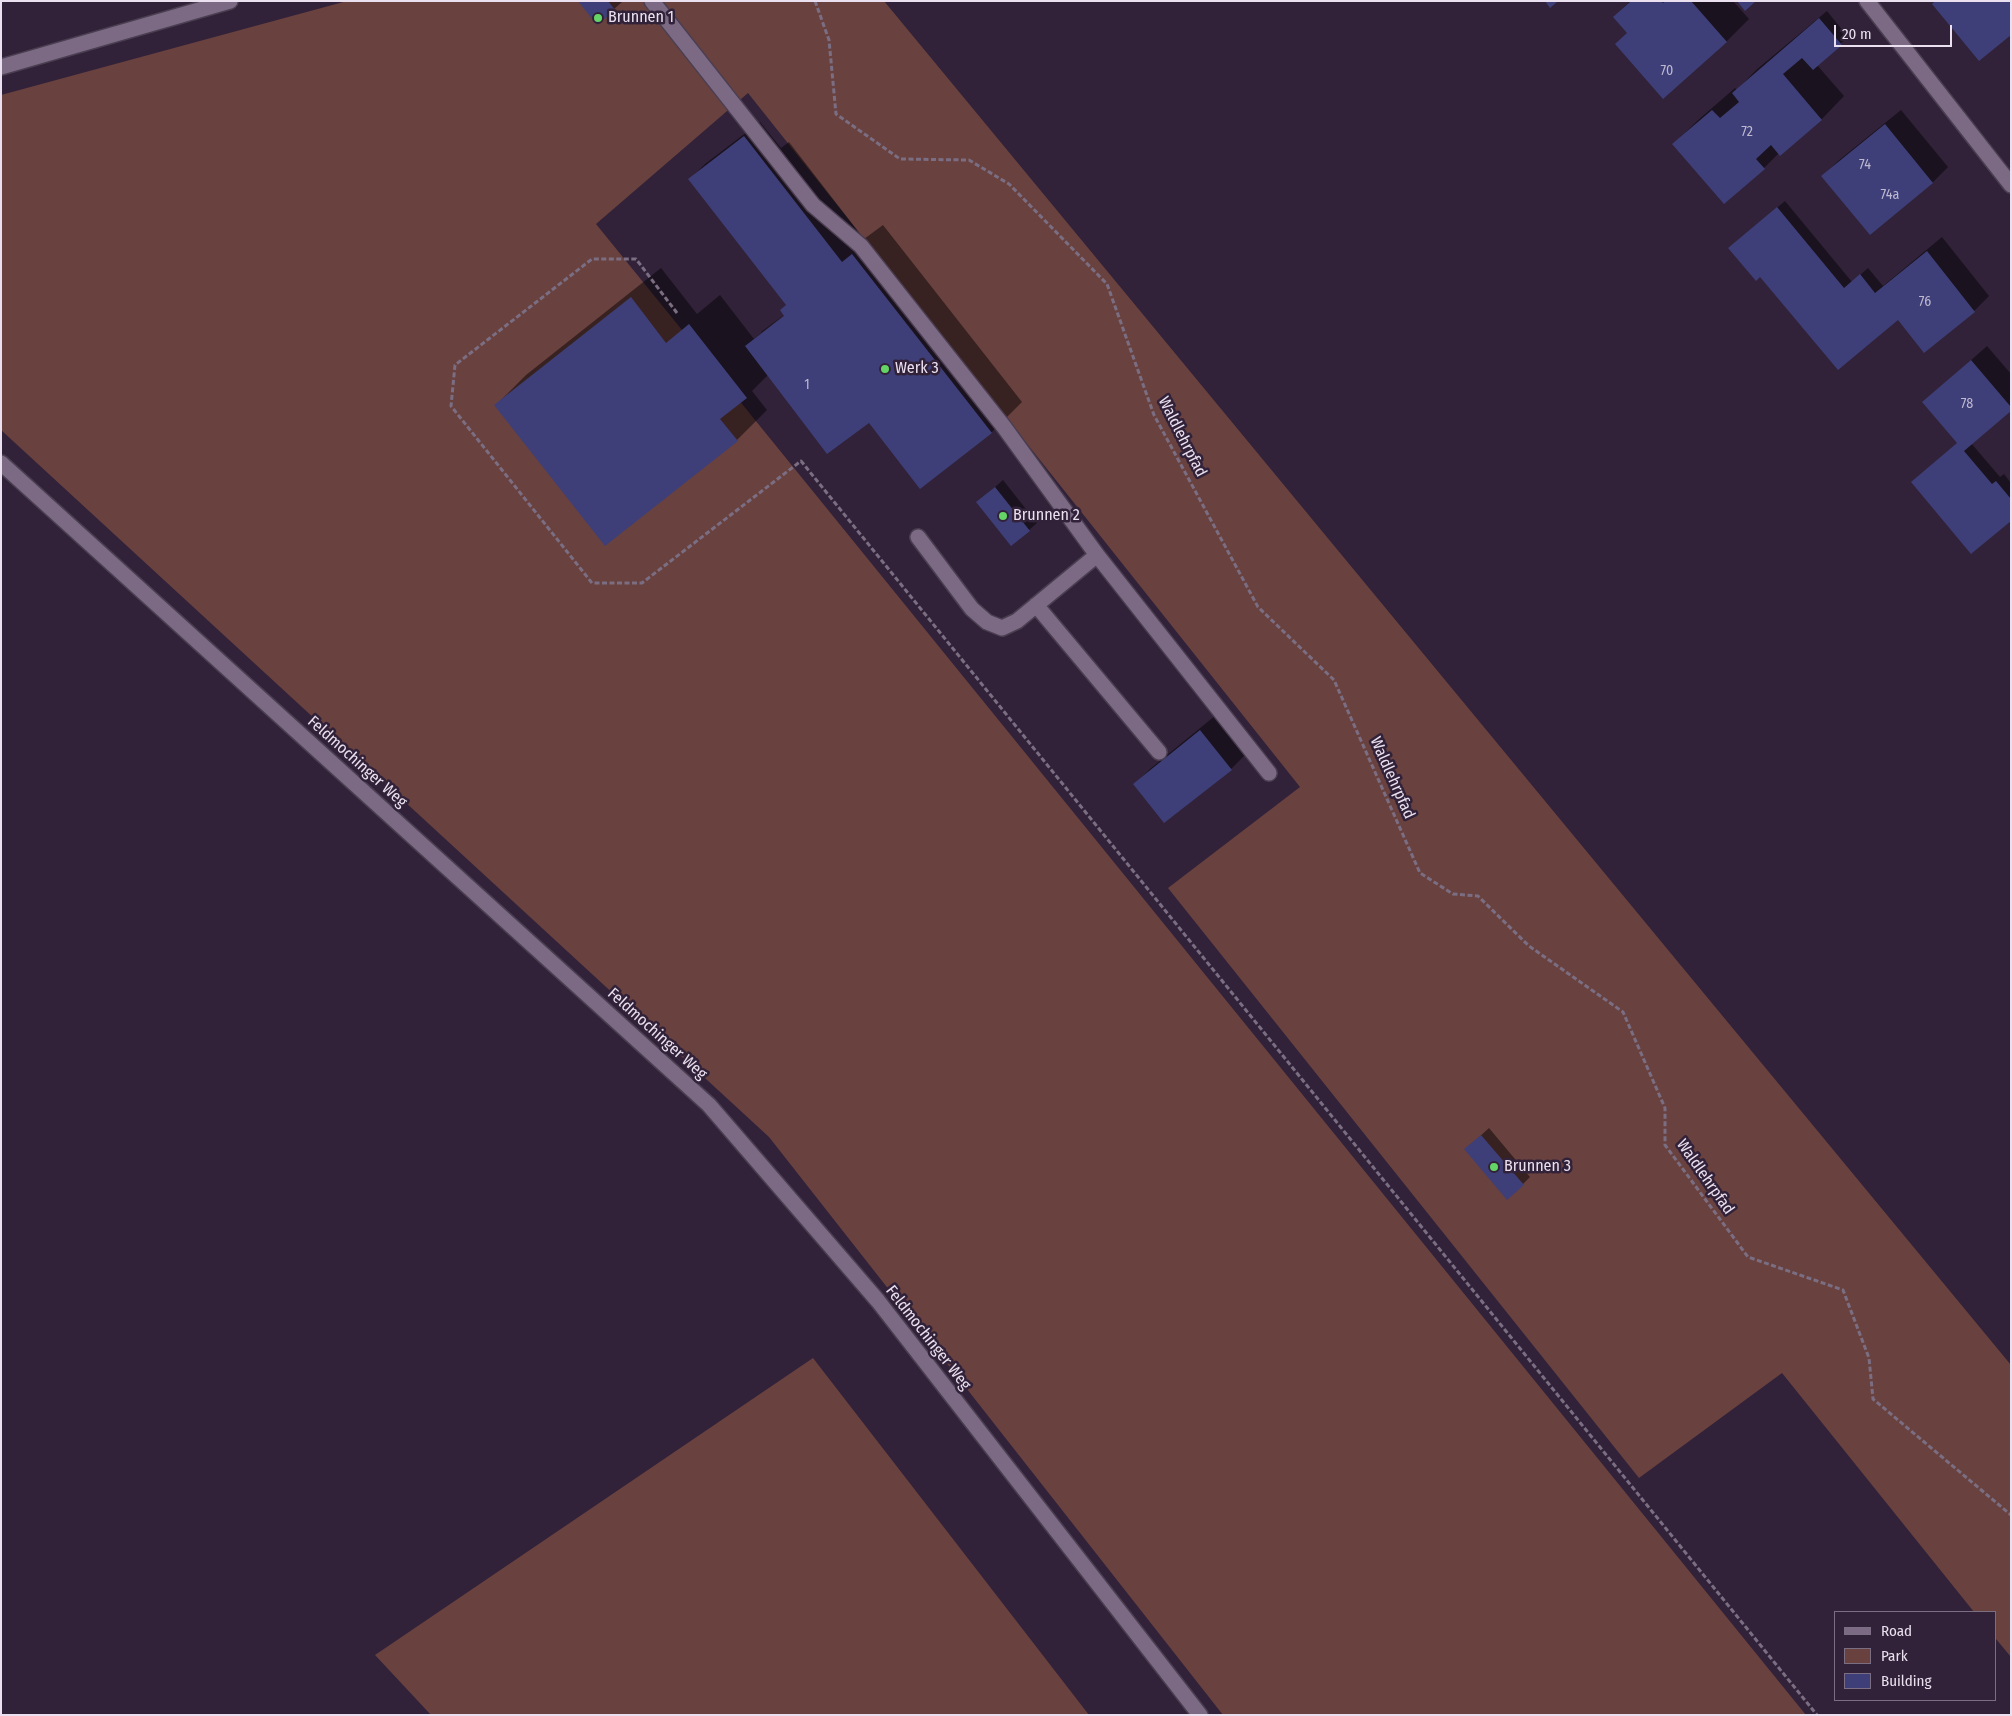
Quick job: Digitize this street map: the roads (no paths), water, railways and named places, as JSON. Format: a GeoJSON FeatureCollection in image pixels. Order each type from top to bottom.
{"type":"FeatureCollection","features":[{"type":"Feature","properties":{"kind":"street"},"geometry":{"type":"LineString","coordinates":[[1,67],[230,1]]}},
{"type":"Feature","properties":{"kind":"street"},"geometry":{"type":"LineString","coordinates":[[652,1],[813,205],[861,246],[1004,427],[1097,555],[1269,773]]}},
{"type":"Feature","properties":{"kind":"street"},"geometry":{"type":"LineString","coordinates":[[1866,1],[2011,185]]}},
{"type":"Feature","properties":{"kind":"street","name":"Feldmochinger Weg"},"geometry":{"type":"LineString","coordinates":[[1,463],[709,1105],[878,1301],[1200,1715]]}},
{"type":"Feature","properties":{"kind":"street"},"geometry":{"type":"LineString","coordinates":[[918,537],[972,609],[986,622],[1002,628],[1016,621],[1097,555]]}},
{"type":"Feature","properties":{"kind":"street"},"geometry":{"type":"LineString","coordinates":[[1036,605],[1159,752]]}},
{"type":"Feature","properties":{"kind":"place","name":"Brunnen 1"},"geometry":{"type":"Point","coordinates":[598,18]}},
{"type":"Feature","properties":{"kind":"place","name":"Werk 3"},"geometry":{"type":"Point","coordinates":[885,369]}},
{"type":"Feature","properties":{"kind":"place","name":"Brunnen 2"},"geometry":{"type":"Point","coordinates":[1003,516]}},
{"type":"Feature","properties":{"kind":"place","name":"Brunnen 3"},"geometry":{"type":"Point","coordinates":[1494,1167]}}]}
